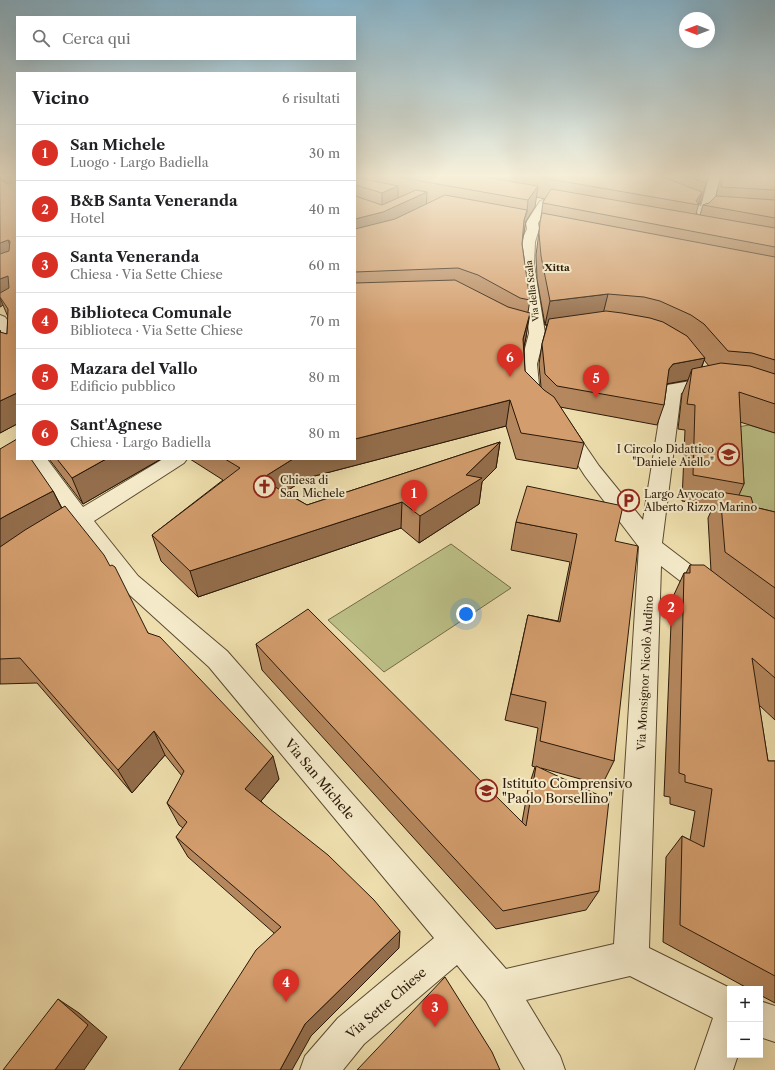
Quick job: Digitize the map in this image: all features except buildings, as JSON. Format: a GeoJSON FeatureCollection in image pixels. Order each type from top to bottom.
{"type":"FeatureCollection","features":[{"type":"Feature","properties":{"kind":"street"},"geometry":{"type":"LineString","coordinates":[[523,227],[548,232]]}},
{"type":"Feature","properties":{"kind":"street"},"geometry":{"type":"LineString","coordinates":[[694,227],[691,231],[706,234]]}},
{"type":"Feature","properties":{"kind":"street","name":"Via della Scala"},"geometry":{"type":"LineString","coordinates":[[533,229],[528,242],[527,265],[538,332],[529,364],[531,396],[546,411],[554,416],[592,471],[650,546]]}},
{"type":"Feature","properties":{"kind":"street"},"geometry":{"type":"LineString","coordinates":[[0,320],[16,344]]}},
{"type":"Feature","properties":{"kind":"street","name":"Via Monsignor Nicolò Audino"},"geometry":{"type":"LineString","coordinates":[[632,958],[650,546],[673,389],[708,376],[734,384]]}},
{"type":"Feature","properties":{"kind":"street","name":"Via San Michele"},"geometry":{"type":"LineString","coordinates":[[38,460],[81,520],[130,582],[218,659],[499,988],[546,1070]]}},
{"type":"Feature","properties":{"kind":"street"},"geometry":{"type":"LineString","coordinates":[[49,538],[81,520],[175,460]]}},
{"type":"Feature","properties":{"kind":"street"},"geometry":{"type":"LineString","coordinates":[[650,546],[725,604]]}},
{"type":"Feature","properties":{"kind":"street","name":"Via Sette Chiese"},"geometry":{"type":"LineString","coordinates":[[319,1070],[351,1031],[458,941]]}},
{"type":"Feature","properties":{"kind":"street"},"geometry":{"type":"LineString","coordinates":[[499,988],[632,958],[727,1006]]}},
{"type":"Feature","properties":{"kind":"street"},"geometry":{"type":"LineString","coordinates":[[714,1070],[729,1022]]}},
{"type":"Feature","properties":{"kind":"green space"},"geometry":{"type":"Polygon","coordinates":[[[749,425],[775,433],[775,542],[741,533],[728,429],[749,425]]]}},
{"type":"Feature","properties":{"kind":"green space"},"geometry":{"type":"Polygon","coordinates":[[[451,544],[511,588],[384,672],[328,620],[451,544]]]}},
{"type":"Feature","properties":{"kind":"place","name":"Sant'Agnese"},"geometry":{"type":"Point","coordinates":[510,377]}},
{"type":"Feature","properties":{"kind":"place","name":"Mazara del Vallo"},"geometry":{"type":"Point","coordinates":[596,398]}},
{"type":"Feature","properties":{"kind":"place","name":"I Circolo Didattico \"Daniele Aiello\""},"geometry":{"type":"Point","coordinates":[729,455]}},
{"type":"Feature","properties":{"kind":"place","name":"Chiesa di San Michele"},"geometry":{"type":"Point","coordinates":[264,486]}},
{"type":"Feature","properties":{"kind":"place","name":"Largo Avvocato Alberto Rizzo Marino"},"geometry":{"type":"Point","coordinates":[629,500]}},
{"type":"Feature","properties":{"kind":"place","name":"San Michele"},"geometry":{"type":"Point","coordinates":[414,513]}},
{"type":"Feature","properties":{"kind":"place","name":"B&B Santa Veneranda"},"geometry":{"type":"Point","coordinates":[671,627]}},
{"type":"Feature","properties":{"kind":"place","name":"Istituto Comprensivo \"Paolo Borsellino\""},"geometry":{"type":"Point","coordinates":[486,790]}},
{"type":"Feature","properties":{"kind":"place","name":"Biblioteca Comunale"},"geometry":{"type":"Point","coordinates":[286,1002]}},
{"type":"Feature","properties":{"kind":"place","name":"Santa Veneranda"},"geometry":{"type":"Point","coordinates":[435,1027]}},
{"type":"Feature","properties":{"kind":"district","name":"Xitta"},"geometry":{"type":"Point","coordinates":[557,267]}}]}
